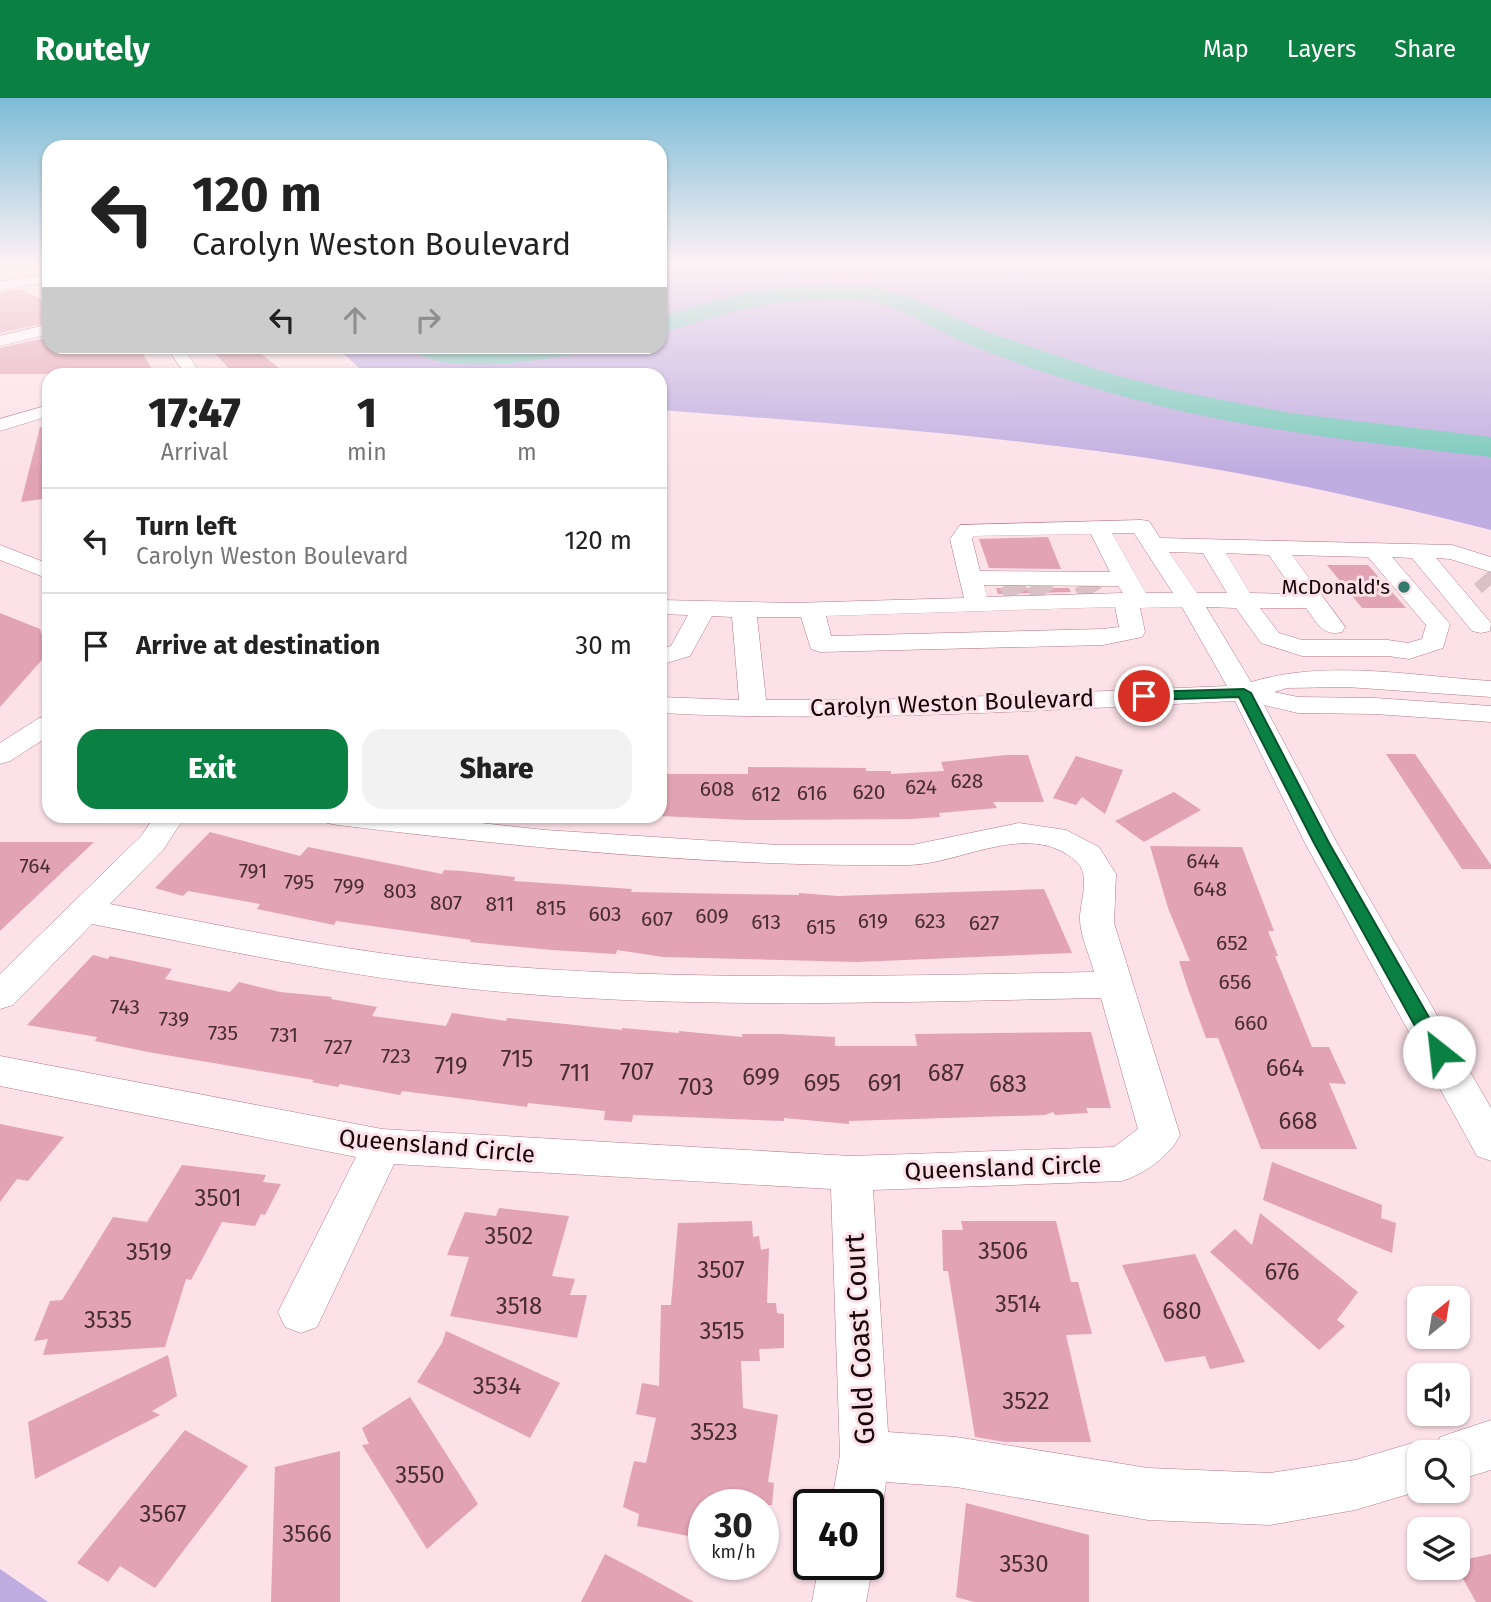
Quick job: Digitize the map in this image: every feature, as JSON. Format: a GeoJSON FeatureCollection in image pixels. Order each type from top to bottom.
{"type":"FeatureCollection","features":[{"type":"Feature","properties":{"kind":"street"},"geometry":{"type":"LineString","coordinates":[[0,341],[32,333]]}},
{"type":"Feature","properties":{"kind":"street"},"geometry":{"type":"LineString","coordinates":[[0,425],[42,412]]}},
{"type":"Feature","properties":{"kind":"street"},"geometry":{"type":"LineString","coordinates":[[977,604],[961,539],[968,530],[1141,526],[1190,600],[1244,693],[1321,843],[1491,1144]]}},
{"type":"Feature","properties":{"kind":"street"},"geometry":{"type":"LineString","coordinates":[[812,610],[820,644],[1103,638],[1133,632],[1130,593],[1098,527]]}},
{"type":"Feature","properties":{"kind":"street"},"geometry":{"type":"LineString","coordinates":[[1154,545],[1452,552],[1482,566]]}},
{"type":"Feature","properties":{"kind":"street"},"geometry":{"type":"LineString","coordinates":[[1211,547],[1243,601],[1270,638],[1301,648],[1388,648],[1409,651],[1434,643],[1438,624],[1373,549]]}},
{"type":"Feature","properties":{"kind":"street"},"geometry":{"type":"LineString","coordinates":[[1276,548],[1333,627]]}},
{"type":"Feature","properties":{"kind":"street"},"geometry":{"type":"LineString","coordinates":[[1417,551],[1486,632]]}},
{"type":"Feature","properties":{"kind":"street"},"geometry":{"type":"LineString","coordinates":[[0,552],[42,569]]}},
{"type":"Feature","properties":{"kind":"street"},"geometry":{"type":"LineString","coordinates":[[971,578],[1051,590],[1130,593],[1190,600],[1313,601]]}},
{"type":"Feature","properties":{"kind":"street"},"geometry":{"type":"LineString","coordinates":[[667,607],[744,612],[977,604],[1051,590]]}},
{"type":"Feature","properties":{"kind":"street"},"geometry":{"type":"LineString","coordinates":[[667,655],[681,651],[704,610]]}},
{"type":"Feature","properties":{"kind":"street"},"geometry":{"type":"LineString","coordinates":[[744,612],[752,708]]}},
{"type":"Feature","properties":{"kind":"street","name":"Carolyn Weston Boulevard"},"geometry":{"type":"LineString","coordinates":[[1244,693],[1285,680],[1347,679],[1491,689]]}},
{"type":"Feature","properties":{"kind":"street","name":"Carolyn Weston Boulevard"},"geometry":{"type":"LineString","coordinates":[[667,705],[752,708],[914,706],[1244,693],[1298,705],[1375,706],[1491,714]]}},
{"type":"Feature","properties":{"kind":"street"},"geometry":{"type":"LineString","coordinates":[[0,755],[42,728]]}},
{"type":"Feature","properties":{"kind":"street"},"geometry":{"type":"LineString","coordinates":[[0,996],[152,843],[165,823]]}},
{"type":"Feature","properties":{"kind":"street","name":"Queensland Circle"},"geometry":{"type":"LineString","coordinates":[[0,1071],[382,1146],[851,1172],[1122,1164],[1160,1135],[1113,985],[1097,923],[1100,874],[1088,854],[1055,837],[1019,833],[912,855],[779,855],[551,828],[461,823]]}},
{"type":"Feature","properties":{"kind":"street"},"geometry":{"type":"LineString","coordinates":[[85,911],[286,951],[515,980],[754,990],[1113,985]]}},
{"type":"Feature","properties":{"kind":"street"},"geometry":{"type":"LineString","coordinates":[[301,1312],[382,1146]]}},
{"type":"Feature","properties":{"kind":"street","name":"Gold Coast Court"},"geometry":{"type":"LineString","coordinates":[[851,1172],[865,1455],[859,1489]]}},
{"type":"Feature","properties":{"kind":"street"},"geometry":{"type":"LineString","coordinates":[[1470,1451],[1491,1445]]}},
{"type":"Feature","properties":{"kind":"street"},"geometry":{"type":"LineString","coordinates":[[865,1455],[956,1462],[1148,1494],[1270,1499],[1355,1485],[1407,1470]]}},
{"type":"Feature","properties":{"kind":"street"},"geometry":{"type":"LineString","coordinates":[[839,1602],[843,1580]]}},
{"type":"Feature","properties":{"kind":"shaded area"},"geometry":{"type":"Polygon","coordinates":[[[667,333],[1491,333],[1491,530],[1295,484],[1147,458],[934,433],[667,411],[667,368],[359,368],[344,354],[667,354],[667,333]]]}},
{"type":"Feature","properties":{"kind":"shaded area"},"geometry":{"type":"Polygon","coordinates":[[[0,1569],[48,1602],[0,1602],[0,1569]]]}},
{"type":"Feature","properties":{"kind":"building"},"geometry":{"type":"Polygon","coordinates":[[[42,339],[42,354],[143,354],[151,368],[42,368],[42,374],[0,374],[0,348],[42,339]]]}},
{"type":"Feature","properties":{"kind":"building"},"geometry":{"type":"Polygon","coordinates":[[[216,354],[262,354],[279,368],[229,368],[216,354]]]}},
{"type":"Feature","properties":{"kind":"building"},"geometry":{"type":"Polygon","coordinates":[[[40,427],[42,427],[42,499],[21,502],[40,427]]]}},
{"type":"Feature","properties":{"kind":"building"},"geometry":{"type":"Polygon","coordinates":[[[1048,537],[1061,569],[989,568],[979,539],[1048,537]]]}},
{"type":"Feature","properties":{"kind":"building"},"geometry":{"type":"Polygon","coordinates":[[[1327,565],[1368,565],[1406,608],[1362,608],[1327,565]]]}},
{"type":"Feature","properties":{"kind":"building"},"geometry":{"type":"Polygon","coordinates":[[[996,588],[1069,588],[1071,592],[998,594],[996,588]]]}},
{"type":"Feature","properties":{"kind":"building"},"geometry":{"type":"Polygon","coordinates":[[[0,613],[40,629],[42,660],[0,707],[0,613]]]}},
{"type":"Feature","properties":{"kind":"building"},"geometry":{"type":"Polygon","coordinates":[[[1386,754],[1415,754],[1491,865],[1491,869],[1462,869],[1386,754]]]}},
{"type":"Feature","properties":{"kind":"building"},"geometry":{"type":"Polygon","coordinates":[[[1028,755],[1044,802],[993,802],[997,808],[939,813],[940,817],[911,819],[745,820],[667,816],[667,774],[748,774],[748,767],[866,768],[866,771],[891,771],[891,774],[944,771],[941,762],[1028,755]]]}},
{"type":"Feature","properties":{"kind":"building"},"geometry":{"type":"Polygon","coordinates":[[[1076,756],[1123,770],[1105,814],[1082,797],[1076,805],[1053,798],[1076,756]]]}},
{"type":"Feature","properties":{"kind":"building"},"geometry":{"type":"Polygon","coordinates":[[[1174,792],[1201,810],[1144,842],[1115,821],[1174,792]]]}},
{"type":"Feature","properties":{"kind":"building"},"geometry":{"type":"Polygon","coordinates":[[[210,832],[300,856],[308,847],[442,874],[444,870],[462,871],[515,877],[514,881],[632,889],[631,892],[799,893],[838,896],[1044,889],[1072,953],[857,962],[663,957],[617,950],[616,954],[552,950],[470,942],[471,940],[336,921],[334,925],[257,909],[260,904],[188,891],[183,896],[155,888],[210,832]]]}},
{"type":"Feature","properties":{"kind":"building"},"geometry":{"type":"Polygon","coordinates":[[[0,842],[94,842],[0,931],[0,842]]]}},
{"type":"Feature","properties":{"kind":"building"},"geometry":{"type":"Polygon","coordinates":[[[1150,846],[1242,847],[1274,931],[1268,931],[1278,956],[1275,956],[1312,1047],[1329,1047],[1346,1084],[1329,1083],[1357,1149],[1261,1149],[1218,1038],[1206,1038],[1188,989],[1179,961],[1190,961],[1168,908],[1150,846]]]}},
{"type":"Feature","properties":{"kind":"building"},"geometry":{"type":"Polygon","coordinates":[[[93,955],[172,969],[165,979],[230,992],[239,982],[280,992],[332,997],[331,999],[377,1007],[372,1016],[446,1026],[452,1013],[506,1021],[507,1018],[622,1030],[679,1031],[742,1037],[742,1034],[779,1034],[835,1037],[835,1046],[917,1046],[915,1034],[1091,1032],[1111,1108],[1086,1108],[1088,1113],[1055,1115],[1053,1112],[1045,1115],[849,1121],[849,1124],[784,1118],[784,1121],[633,1115],[632,1122],[604,1120],[605,1111],[528,1103],[527,1107],[402,1091],[400,1095],[340,1084],[338,1087],[312,1082],[314,1080],[148,1052],[95,1041],[97,1037],[27,1025],[93,955]]]}},
{"type":"Feature","properties":{"kind":"building"},"geometry":{"type":"Polygon","coordinates":[[[0,1124],[64,1137],[28,1181],[17,1179],[0,1202],[0,1124]]]}},
{"type":"Feature","properties":{"kind":"building"},"geometry":{"type":"Polygon","coordinates":[[[1272,1162],[1382,1205],[1381,1218],[1396,1223],[1392,1253],[1263,1200],[1272,1162]]]}},
{"type":"Feature","properties":{"kind":"building"},"geometry":{"type":"Polygon","coordinates":[[[182,1165],[266,1175],[263,1182],[281,1184],[265,1215],[261,1214],[255,1226],[222,1222],[191,1280],[186,1279],[165,1347],[43,1355],[48,1339],[34,1341],[50,1301],[62,1300],[113,1217],[147,1222],[182,1165]]]}},
{"type":"Feature","properties":{"kind":"building"},"geometry":{"type":"Polygon","coordinates":[[[499,1208],[569,1216],[552,1276],[575,1279],[570,1295],[587,1295],[577,1338],[450,1316],[469,1257],[447,1255],[465,1212],[496,1216],[499,1208]]]}},
{"type":"Feature","properties":{"kind":"building"},"geometry":{"type":"Polygon","coordinates":[[[1260,1213],[1358,1292],[1337,1320],[1345,1326],[1319,1350],[1210,1252],[1235,1229],[1252,1245],[1260,1213]]]}},
{"type":"Feature","properties":{"kind":"building"},"geometry":{"type":"Polygon","coordinates":[[[752,1221],[753,1237],[759,1236],[761,1250],[769,1248],[767,1303],[776,1303],[777,1313],[784,1314],[784,1348],[759,1349],[760,1361],[741,1361],[743,1408],[778,1415],[768,1482],[774,1483],[773,1489],[688,1489],[688,1536],[637,1526],[639,1514],[623,1507],[634,1461],[646,1463],[656,1418],[636,1414],[642,1383],[659,1386],[661,1305],[671,1305],[678,1223],[752,1221]]]}},
{"type":"Feature","properties":{"kind":"building"},"geometry":{"type":"Polygon","coordinates":[[[961,1221],[1056,1221],[1071,1282],[1078,1282],[1092,1334],[1066,1335],[1091,1442],[1005,1442],[975,1437],[948,1271],[943,1271],[942,1230],[963,1230],[961,1221]]]}},
{"type":"Feature","properties":{"kind":"building"},"geometry":{"type":"Polygon","coordinates":[[[1195,1254],[1245,1362],[1210,1369],[1205,1356],[1165,1362],[1122,1265],[1195,1254]]]}},
{"type":"Feature","properties":{"kind":"building"},"geometry":{"type":"Polygon","coordinates":[[[446,1331],[560,1383],[530,1438],[417,1382],[442,1343],[446,1331]]]}},
{"type":"Feature","properties":{"kind":"building"},"geometry":{"type":"Polygon","coordinates":[[[168,1355],[177,1396],[152,1411],[160,1415],[35,1479],[28,1422],[168,1355]]]}},
{"type":"Feature","properties":{"kind":"building"},"geometry":{"type":"Polygon","coordinates":[[[410,1397],[478,1504],[427,1549],[362,1445],[369,1444],[362,1428],[410,1397]]]}},
{"type":"Feature","properties":{"kind":"building"},"geometry":{"type":"Polygon","coordinates":[[[185,1430],[248,1466],[155,1588],[120,1566],[108,1582],[77,1563],[185,1430]]]}},
{"type":"Feature","properties":{"kind":"building"},"geometry":{"type":"Polygon","coordinates":[[[340,1451],[340,1602],[271,1602],[275,1467],[340,1451]]]}},
{"type":"Feature","properties":{"kind":"building"},"geometry":{"type":"Polygon","coordinates":[[[966,1503],[1089,1535],[1089,1602],[974,1602],[956,1597],[966,1503]]]}},
{"type":"Feature","properties":{"kind":"building"},"geometry":{"type":"Polygon","coordinates":[[[605,1554],[643,1574],[694,1602],[581,1602],[605,1554]]]}},
{"type":"Feature","properties":{"kind":"building"},"geometry":{"type":"Polygon","coordinates":[[[1491,1554],[1491,1602],[1476,1602],[1464,1580],[1470,1580],[1470,1558],[1491,1554]]]}},
{"type":"Feature","properties":{"kind":"waterway"},"geometry":{"type":"LineString","coordinates":[[967,333],[1097,379],[1174,400],[1290,423],[1491,447]]}},
{"type":"Feature","properties":{"kind":"waterway"},"geometry":{"type":"LineString","coordinates":[[454,354],[522,354]]}},
{"type":"Feature","properties":{"kind":"tunnel"},"geometry":{"type":"LineString","coordinates":[[1483,576],[1491,585]]}},
{"type":"Feature","properties":{"kind":"tunnel"},"geometry":{"type":"LineString","coordinates":[[1010,583],[1017,595]]}},
{"type":"Feature","properties":{"kind":"tunnel"},"geometry":{"type":"LineString","coordinates":[[1037,583],[1044,595]]}},
{"type":"Feature","properties":{"kind":"tunnel"},"geometry":{"type":"LineString","coordinates":[[1085,583],[1091,594]]}},
{"type":"Feature","properties":{"kind":"place","name":"McDonald's"},"geometry":{"type":"Point","coordinates":[1404,587]}},
{"type":"Feature","properties":{"kind":"route"},"geometry":{"type":"LineString","coordinates":[[1144,696],[1244,693],[1321,843],[1439,1052]]}}]}
